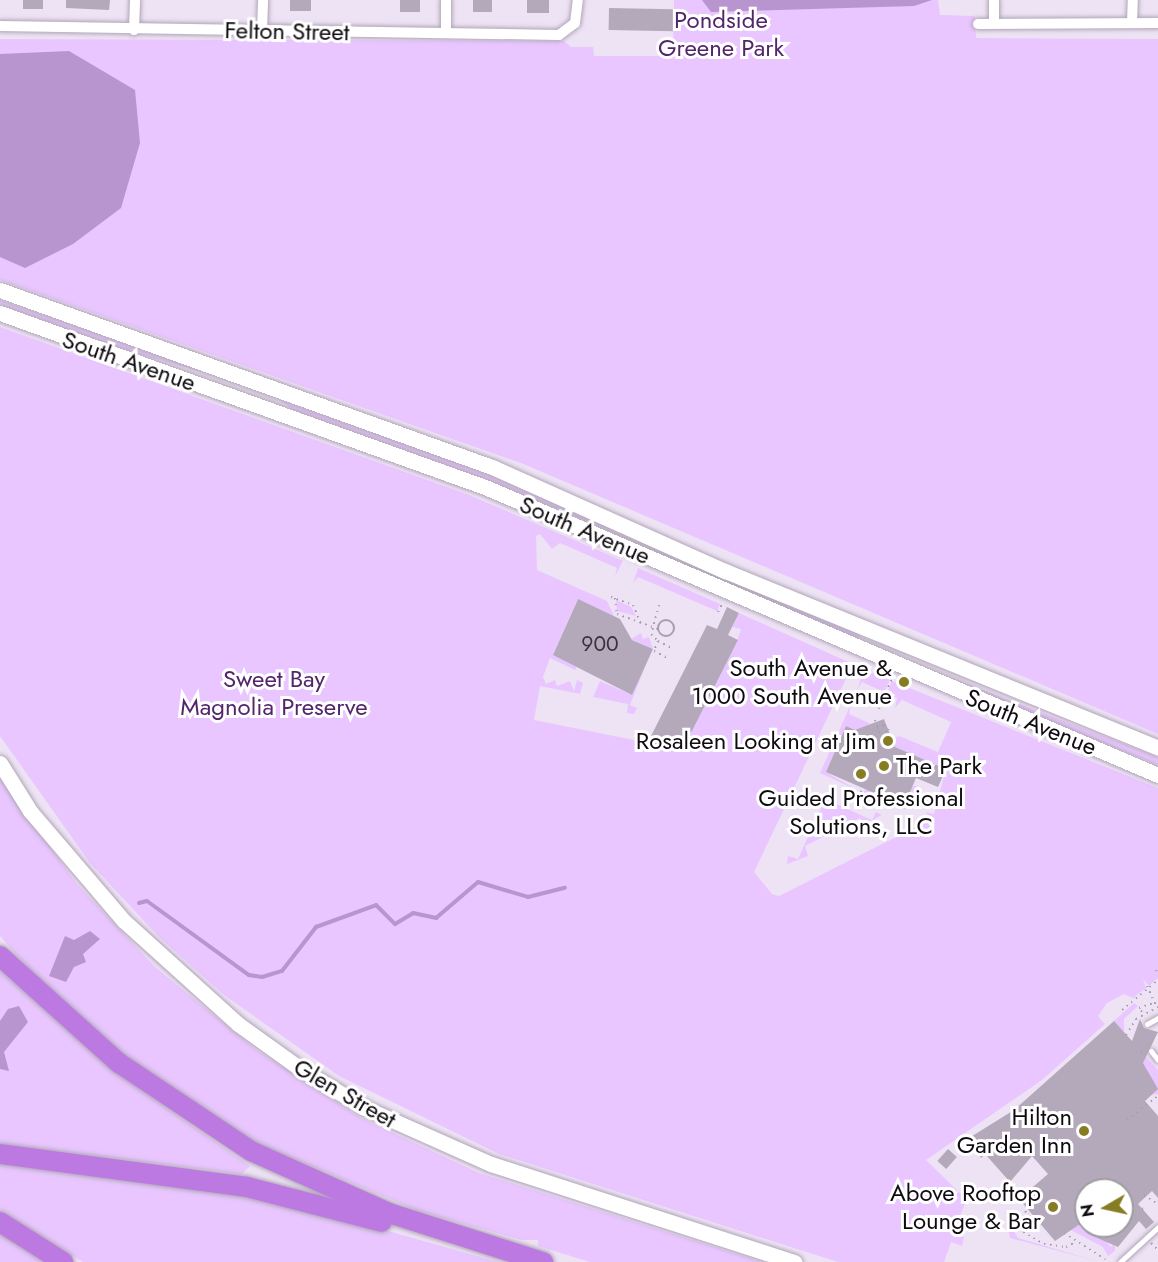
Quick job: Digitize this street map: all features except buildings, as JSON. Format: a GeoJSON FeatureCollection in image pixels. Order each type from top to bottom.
{"type":"FeatureCollection","features":[{"type":"Feature","properties":{"kind":"highway"},"geometry":{"type":"LineString","coordinates":[[0,956],[119,1063],[251,1151],[389,1213],[543,1262]]}},
{"type":"Feature","properties":{"kind":"highway"},"geometry":{"type":"LineString","coordinates":[[0,1154],[129,1167],[275,1192],[511,1262]]}},
{"type":"Feature","properties":{"kind":"highway"},"geometry":{"type":"LineString","coordinates":[[0,1222],[63,1262]]}},
{"type":"Feature","properties":{"kind":"street"},"geometry":{"type":"LineString","coordinates":[[134,30],[135,0]]}},
{"type":"Feature","properties":{"kind":"street"},"geometry":{"type":"LineString","coordinates":[[262,31],[263,0]]}},
{"type":"Feature","properties":{"kind":"street"},"geometry":{"type":"LineString","coordinates":[[446,0],[446,33]]}},
{"type":"Feature","properties":{"kind":"street","name":"Felton Street"},"geometry":{"type":"LineString","coordinates":[[0,26],[134,30],[559,35],[572,28],[578,0]]}},
{"type":"Feature","properties":{"kind":"street"},"geometry":{"type":"LineString","coordinates":[[994,0],[994,21]]}},
{"type":"Feature","properties":{"kind":"street"},"geometry":{"type":"LineString","coordinates":[[1132,22],[1133,0]]}},
{"type":"Feature","properties":{"kind":"street"},"geometry":{"type":"LineString","coordinates":[[978,24],[994,21],[1158,23]]}},
{"type":"Feature","properties":{"kind":"street","name":"South Avenue"},"geometry":{"type":"LineString","coordinates":[[0,290],[492,466],[725,571],[1158,748]]}},
{"type":"Feature","properties":{"kind":"street","name":"South Avenue"},"geometry":{"type":"LineString","coordinates":[[0,314],[485,487],[1158,775]]}},
{"type":"Feature","properties":{"kind":"street","name":"Glen Street"},"geometry":{"type":"LineString","coordinates":[[0,763],[30,811],[124,921],[238,1024],[302,1070],[365,1108],[491,1164],[795,1262]]}},
{"type":"Feature","properties":{"kind":"lane"},"geometry":{"type":"LineString","coordinates":[[1146,1021],[1158,1018]]}},
{"type":"Feature","properties":{"kind":"lane"},"geometry":{"type":"LineString","coordinates":[[1151,1052],[1158,1060]]}},
{"type":"Feature","properties":{"kind":"lane"},"geometry":{"type":"LineString","coordinates":[[1120,1262],[1158,1227]]}},
{"type":"Feature","properties":{"kind":"path"},"geometry":{"type":"LineString","coordinates":[[611,597],[633,605],[642,626]]}},
{"type":"Feature","properties":{"kind":"path"},"geometry":{"type":"LineString","coordinates":[[615,598],[618,614],[650,630],[658,641],[672,648]]}},
{"type":"Feature","properties":{"kind":"path"},"geometry":{"type":"LineString","coordinates":[[718,612],[722,604]]}},
{"type":"Feature","properties":{"kind":"path"},"geometry":{"type":"LineString","coordinates":[[650,630],[659,605]]}},
{"type":"Feature","properties":{"kind":"path"},"geometry":{"type":"LineString","coordinates":[[650,630],[658,629],[667,636],[674,626],[664,620],[658,629]]}},
{"type":"Feature","properties":{"kind":"path"},"geometry":{"type":"LineString","coordinates":[[658,641],[654,651],[668,658]]}},
{"type":"Feature","properties":{"kind":"path"},"geometry":{"type":"LineString","coordinates":[[879,709],[892,679]]}},
{"type":"Feature","properties":{"kind":"path"},"geometry":{"type":"LineString","coordinates":[[875,720],[883,742]]}},
{"type":"Feature","properties":{"kind":"path"},"geometry":{"type":"LineString","coordinates":[[878,728],[884,725],[888,736],[889,723]]}},
{"type":"Feature","properties":{"kind":"path"},"geometry":{"type":"LineString","coordinates":[[861,792],[862,788]]}},
{"type":"Feature","properties":{"kind":"path"},"geometry":{"type":"LineString","coordinates":[[1122,1010],[1158,980]]}},
{"type":"Feature","properties":{"kind":"path"},"geometry":{"type":"LineString","coordinates":[[1126,1035],[1132,1023],[1143,1013],[1157,1007],[1148,987]]}},
{"type":"Feature","properties":{"kind":"path"},"geometry":{"type":"LineString","coordinates":[[1134,999],[1141,1007],[1146,1021]]}},
{"type":"Feature","properties":{"kind":"path"},"geometry":{"type":"LineString","coordinates":[[1141,1007],[1156,1002]]}},
{"type":"Feature","properties":{"kind":"path"},"geometry":{"type":"LineString","coordinates":[[1132,1023],[1137,1026]]}},
{"type":"Feature","properties":{"kind":"path"},"geometry":{"type":"LineString","coordinates":[[1127,1120],[1158,1096]]}},
{"type":"Feature","properties":{"kind":"path"},"geometry":{"type":"LineString","coordinates":[[1144,1195],[1158,1204]]}},
{"type":"Feature","properties":{"kind":"path"},"geometry":{"type":"LineString","coordinates":[[1025,1211],[1036,1223]]}},
{"type":"Feature","properties":{"kind":"path"},"geometry":{"type":"LineString","coordinates":[[1029,1214],[1020,1229],[1046,1244],[1074,1243]]}},
{"type":"Feature","properties":{"kind":"path"},"geometry":{"type":"LineString","coordinates":[[1064,1233],[1074,1243],[1105,1259]]}},
{"type":"Feature","properties":{"kind":"path"},"geometry":{"type":"LineString","coordinates":[[1151,1243],[1158,1250]]}},
{"type":"Feature","properties":{"kind":"green space","name":"Pondside Greene Park"},"geometry":{"type":"Polygon","coordinates":[[[674,0],[938,0],[940,15],[975,16],[976,38],[1158,39],[1158,734],[521,463],[0,280],[0,39],[564,41],[571,47],[593,47],[594,56],[673,56],[674,0]]]}},
{"type":"Feature","properties":{"kind":"green space"},"geometry":{"type":"Polygon","coordinates":[[[0,300],[200,369],[199,371],[124,350],[0,305],[0,300]]]}},
{"type":"Feature","properties":{"kind":"green space","name":"Sweet Bay Magnolia Preserve"},"geometry":{"type":"Polygon","coordinates":[[[0,327],[469,495],[623,561],[615,576],[617,568],[560,543],[552,549],[540,534],[536,536],[537,570],[607,601],[614,616],[577,600],[553,655],[577,666],[575,670],[550,658],[543,677],[546,684],[555,680],[557,686],[570,681],[574,691],[577,680],[583,683],[580,694],[540,686],[534,720],[674,748],[692,731],[736,644],[741,629],[732,627],[739,613],[853,664],[754,872],[772,894],[779,896],[910,830],[929,819],[926,812],[934,814],[946,769],[895,747],[892,739],[899,736],[938,752],[951,722],[902,700],[895,708],[897,698],[887,693],[892,681],[1158,788],[1158,978],[1149,986],[1143,979],[1146,988],[1133,998],[1124,994],[1107,1003],[1098,1016],[1105,1024],[1042,1080],[926,1160],[967,1200],[955,1226],[960,1229],[958,1237],[964,1237],[962,1246],[951,1242],[944,1262],[838,1262],[499,1154],[339,1076],[224,995],[159,937],[90,863],[0,736],[0,327]]]}},
{"type":"Feature","properties":{"kind":"green space"},"geometry":{"type":"Polygon","coordinates":[[[281,400],[517,482],[632,538],[291,409],[281,400]]]}},
{"type":"Feature","properties":{"kind":"green space"},"geometry":{"type":"Polygon","coordinates":[[[638,568],[720,604],[717,611],[638,577],[633,583],[638,568]]]}},
{"type":"Feature","properties":{"kind":"green space"},"geometry":{"type":"Polygon","coordinates":[[[731,582],[849,629],[860,636],[858,642],[731,582]]]}},
{"type":"Feature","properties":{"kind":"green space"},"geometry":{"type":"Polygon","coordinates":[[[616,600],[631,607],[636,616],[617,611],[616,600]]]}},
{"type":"Feature","properties":{"kind":"green space"},"geometry":{"type":"Polygon","coordinates":[[[641,633],[643,639],[649,637],[653,649],[631,639],[641,633]]]}},
{"type":"Feature","properties":{"kind":"green space"},"geometry":{"type":"Polygon","coordinates":[[[651,652],[630,705],[637,708],[634,714],[627,713],[628,704],[593,697],[600,681],[632,695],[651,652]]]}},
{"type":"Feature","properties":{"kind":"green space"},"geometry":{"type":"Polygon","coordinates":[[[925,668],[1158,757],[1158,765],[967,689],[925,668]]]}},
{"type":"Feature","properties":{"kind":"green space"},"geometry":{"type":"Polygon","coordinates":[[[864,669],[890,680],[884,692],[862,682],[857,690],[864,669]]]}},
{"type":"Feature","properties":{"kind":"green space"},"geometry":{"type":"Polygon","coordinates":[[[851,704],[849,714],[869,723],[875,738],[846,726],[826,772],[857,790],[820,773],[851,704]]]}},
{"type":"Feature","properties":{"kind":"green space"},"geometry":{"type":"Polygon","coordinates":[[[0,778],[77,884],[155,967],[255,1049],[361,1118],[479,1173],[762,1262],[590,1262],[538,1246],[538,1240],[521,1240],[419,1211],[245,1138],[153,1080],[60,1004],[0,936],[0,778]]]}},
{"type":"Feature","properties":{"kind":"green space"},"geometry":{"type":"Polygon","coordinates":[[[917,786],[905,810],[864,793],[865,789],[917,786]]]}},
{"type":"Feature","properties":{"kind":"green space"},"geometry":{"type":"Polygon","coordinates":[[[825,799],[872,820],[876,812],[882,815],[865,824],[860,818],[805,846],[808,856],[787,864],[788,856],[798,859],[825,799]]]}},
{"type":"Feature","properties":{"kind":"green space"},"geometry":{"type":"Polygon","coordinates":[[[0,971],[122,1077],[250,1166],[242,1174],[0,1144],[0,971]]]}},
{"type":"Feature","properties":{"kind":"green space"},"geometry":{"type":"Polygon","coordinates":[[[1134,1003],[1138,1006],[1124,1019],[1124,1033],[1114,1021],[1134,1003]]]}},
{"type":"Feature","properties":{"kind":"green space"},"geometry":{"type":"Polygon","coordinates":[[[1144,1055],[1158,1070],[1158,1094],[1151,1095],[1146,1067],[1140,1064],[1144,1055]]]}},
{"type":"Feature","properties":{"kind":"green space"},"geometry":{"type":"Polygon","coordinates":[[[0,1160],[271,1198],[498,1262],[83,1262],[0,1211],[0,1160]]]}},
{"type":"Feature","properties":{"kind":"green space"},"geometry":{"type":"Polygon","coordinates":[[[1025,1213],[1010,1225],[1018,1238],[1100,1262],[1010,1238],[1007,1223],[1025,1213]]]}},
{"type":"Feature","properties":{"kind":"green space"},"geometry":{"type":"Polygon","coordinates":[[[0,1231],[48,1262],[0,1262],[0,1231]]]}},
{"type":"Feature","properties":{"kind":"green space"},"geometry":{"type":"Polygon","coordinates":[[[1086,1238],[1103,1238],[1111,1247],[1115,1243],[1115,1251],[1108,1256],[1103,1247],[1086,1238]]]}},
{"type":"Feature","properties":{"kind":"shaded area"},"geometry":{"type":"Polygon","coordinates":[[[702,0],[932,0],[914,6],[711,12],[702,0]]]}},
{"type":"Feature","properties":{"kind":"shaded area"},"geometry":{"type":"Polygon","coordinates":[[[69,51],[135,90],[140,143],[121,208],[73,244],[25,268],[0,257],[0,54],[69,51]]]}},
{"type":"Feature","properties":{"kind":"shaded area"},"geometry":{"type":"Polygon","coordinates":[[[90,931],[100,939],[83,954],[86,962],[74,967],[66,982],[49,976],[65,936],[74,940],[90,931]]]}},
{"type":"Feature","properties":{"kind":"shaded area"},"geometry":{"type":"Polygon","coordinates":[[[19,1006],[28,1022],[4,1052],[9,1071],[0,1069],[0,1021],[8,1009],[19,1006]]]}},
{"type":"Feature","properties":{"kind":"waterway"},"geometry":{"type":"LineString","coordinates":[[139,903],[147,901],[249,975],[262,977],[282,971],[316,927],[376,905],[395,924],[413,913],[436,918],[478,882],[528,897],[565,888]]}},
{"type":"Feature","properties":{"kind":"place","name":"South Avenue & 1000 South Avenue"},"geometry":{"type":"Point","coordinates":[904,682]}},
{"type":"Feature","properties":{"kind":"place","name":"Rosaleen Looking at Jim"},"geometry":{"type":"Point","coordinates":[888,741]}},
{"type":"Feature","properties":{"kind":"place","name":"The Park"},"geometry":{"type":"Point","coordinates":[884,766]}},
{"type":"Feature","properties":{"kind":"place","name":"Guided Professional Solutions, LLC"},"geometry":{"type":"Point","coordinates":[861,774]}},
{"type":"Feature","properties":{"kind":"place","name":"Hilton Garden Inn"},"geometry":{"type":"Point","coordinates":[1084,1131]}},
{"type":"Feature","properties":{"kind":"place","name":"Above Rooftop Lounge & Bar"},"geometry":{"type":"Point","coordinates":[1053,1207]}}]}
